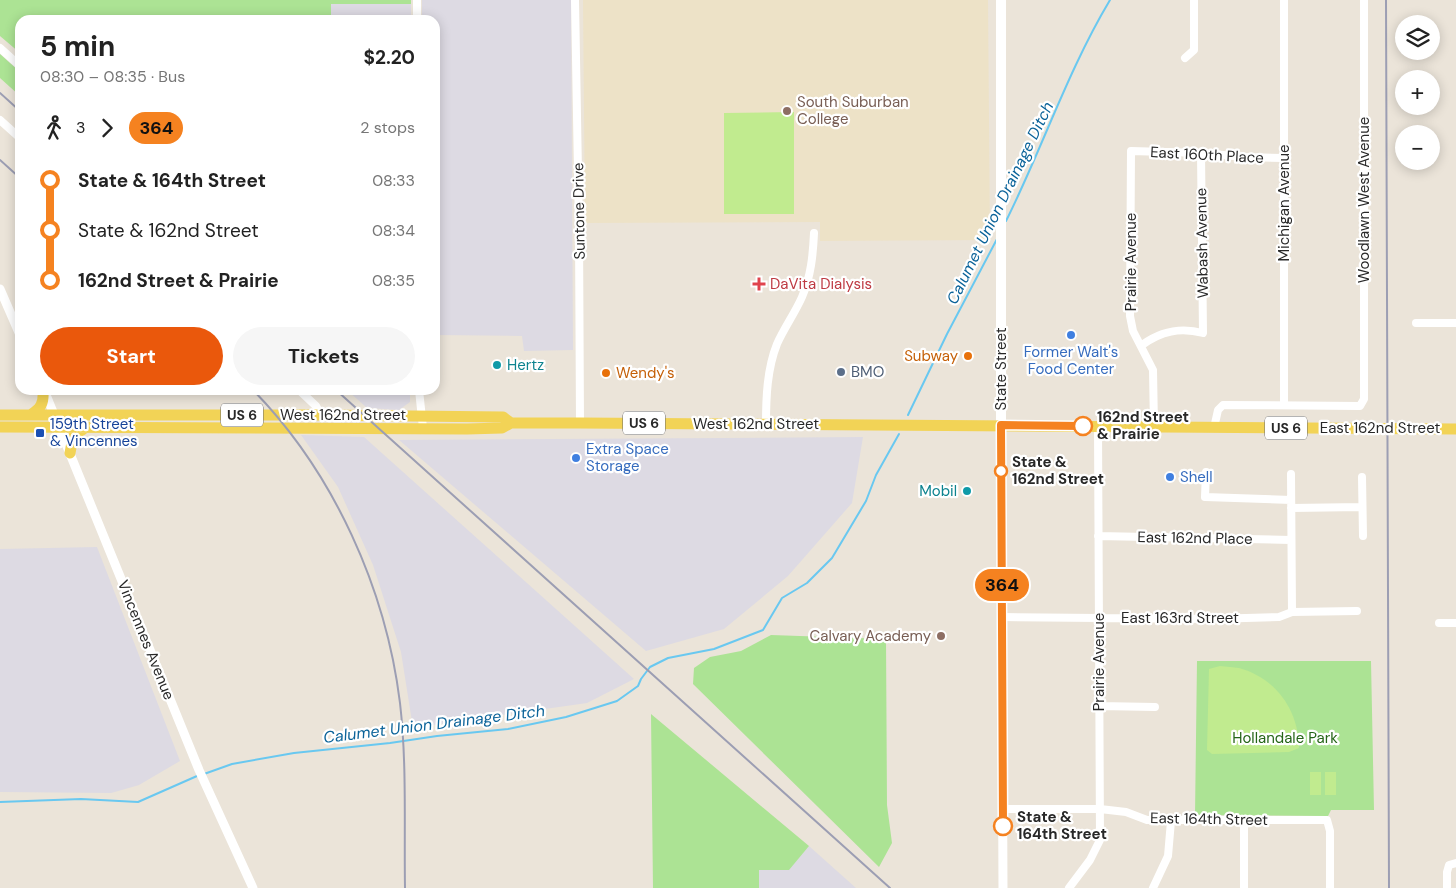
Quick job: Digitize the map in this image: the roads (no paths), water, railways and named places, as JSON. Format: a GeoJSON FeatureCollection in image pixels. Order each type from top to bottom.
{"type":"FeatureCollection","features":[{"type":"Feature","properties":{"kind":"main road","name":"State Street"},"geometry":{"type":"LineString","coordinates":[[1001,0],[1001,425]]}},
{"type":"Feature","properties":{"kind":"main road"},"geometry":{"type":"LineString","coordinates":[[30,415],[36,412],[42,403],[43,395]]}},
{"type":"Feature","properties":{"kind":"main road","name":"US 6"},"geometry":{"type":"LineString","coordinates":[[0,415],[54,416]]}},
{"type":"Feature","properties":{"kind":"main road","name":"West 162nd Street"},"geometry":{"type":"LineString","coordinates":[[54,416],[321,415],[503,417],[511,423]]}},
{"type":"Feature","properties":{"kind":"main road"},"geometry":{"type":"LineString","coordinates":[[321,415],[322,429]]}},
{"type":"Feature","properties":{"kind":"main road","name":"West 162nd Street"},"geometry":{"type":"LineString","coordinates":[[59,427],[502,428],[511,423],[1001,425]]}},
{"type":"Feature","properties":{"kind":"main road","name":"East 162nd Street"},"geometry":{"type":"LineString","coordinates":[[1001,425],[1456,429]]}},
{"type":"Feature","properties":{"kind":"main road","name":"US 6"},"geometry":{"type":"LineString","coordinates":[[0,427],[59,427]]}},
{"type":"Feature","properties":{"kind":"main road"},"geometry":{"type":"LineString","coordinates":[[70,453],[73,437],[86,427]]}},
{"type":"Feature","properties":{"kind":"street"},"geometry":{"type":"LineString","coordinates":[[417,0],[417,15]]}},
{"type":"Feature","properties":{"kind":"street","name":"Suntone Drive"},"geometry":{"type":"LineString","coordinates":[[575,0],[580,423]]}},
{"type":"Feature","properties":{"kind":"street"},"geometry":{"type":"LineString","coordinates":[[1185,58],[1194,50],[1194,0]]}},
{"type":"Feature","properties":{"kind":"street","name":"Michigan Avenue"},"geometry":{"type":"LineString","coordinates":[[1284,0],[1284,405]]}},
{"type":"Feature","properties":{"kind":"street","name":"Woodlawn West Avenue"},"geometry":{"type":"LineString","coordinates":[[1364,0],[1364,399]]}},
{"type":"Feature","properties":{"kind":"street"},"geometry":{"type":"LineString","coordinates":[[0,48],[15,62]]}},
{"type":"Feature","properties":{"kind":"street"},"geometry":{"type":"LineString","coordinates":[[0,120],[15,134]]}},
{"type":"Feature","properties":{"kind":"street","name":"East 160th Place"},"geometry":{"type":"LineString","coordinates":[[1131,151],[1284,158]]}},
{"type":"Feature","properties":{"kind":"street","name":"Prairie Avenue"},"geometry":{"type":"LineString","coordinates":[[1131,151],[1130,316],[1133,331],[1142,345],[1153,370],[1154,427]]}},
{"type":"Feature","properties":{"kind":"street","name":"Wabash Avenue"},"geometry":{"type":"LineString","coordinates":[[1142,345],[1154,336],[1163,333],[1188,330],[1204,333],[1201,153]]}},
{"type":"Feature","properties":{"kind":"street"},"geometry":{"type":"LineString","coordinates":[[766,424],[766,395],[770,371],[777,345],[802,296],[809,276],[814,233]]}},
{"type":"Feature","properties":{"kind":"street"},"geometry":{"type":"LineString","coordinates":[[0,289],[15,324]]}},
{"type":"Feature","properties":{"kind":"street"},"geometry":{"type":"LineString","coordinates":[[1416,322],[1456,323]]}},
{"type":"Feature","properties":{"kind":"street","name":"Vincennes Avenue"},"geometry":{"type":"LineString","coordinates":[[45,395],[200,774],[253,888]]}},
{"type":"Feature","properties":{"kind":"street"},"geometry":{"type":"LineString","coordinates":[[304,395],[316,406],[321,415]]}},
{"type":"Feature","properties":{"kind":"street"},"geometry":{"type":"LineString","coordinates":[[418,395],[422,428]]}},
{"type":"Feature","properties":{"kind":"street","name":"East 162nd Street"},"geometry":{"type":"LineString","coordinates":[[1214,428],[1218,410],[1222,405],[1360,406],[1364,399]]}},
{"type":"Feature","properties":{"kind":"street","name":"State Street"},"geometry":{"type":"LineString","coordinates":[[1001,425],[1003,888]]}},
{"type":"Feature","properties":{"kind":"street","name":"Prairie Avenue"},"geometry":{"type":"LineString","coordinates":[[1069,888],[1090,860],[1100,840],[1098,426]]}},
{"type":"Feature","properties":{"kind":"street"},"geometry":{"type":"LineString","coordinates":[[1206,472],[1205,497],[1291,500]]}},
{"type":"Feature","properties":{"kind":"street"},"geometry":{"type":"LineString","coordinates":[[1291,474],[1292,612]]}},
{"type":"Feature","properties":{"kind":"street"},"geometry":{"type":"LineString","coordinates":[[1362,478],[1363,536]]}},
{"type":"Feature","properties":{"kind":"street"},"geometry":{"type":"LineString","coordinates":[[1291,508],[1362,507]]}},
{"type":"Feature","properties":{"kind":"street","name":"East 162nd Place"},"geometry":{"type":"LineString","coordinates":[[1098,536],[1291,540]]}},
{"type":"Feature","properties":{"kind":"street","name":"East 163rd Street"},"geometry":{"type":"LineString","coordinates":[[1002,618],[1279,617],[1292,612],[1357,611]]}},
{"type":"Feature","properties":{"kind":"street"},"geometry":{"type":"LineString","coordinates":[[1439,623],[1456,623]]}},
{"type":"Feature","properties":{"kind":"street"},"geometry":{"type":"LineString","coordinates":[[1099,706],[1155,707]]}},
{"type":"Feature","properties":{"kind":"street","name":"East 164th Street"},"geometry":{"type":"LineString","coordinates":[[1003,809],[1100,809],[1126,812],[1147,820],[1327,820],[1330,830],[1330,888]]}},
{"type":"Feature","properties":{"kind":"street"},"geometry":{"type":"LineString","coordinates":[[1154,888],[1168,856],[1170,820]]}},
{"type":"Feature","properties":{"kind":"street"},"geometry":{"type":"LineString","coordinates":[[1244,821],[1244,888]]}},
{"type":"Feature","properties":{"kind":"street"},"geometry":{"type":"LineString","coordinates":[[1447,888],[1452,864]]}},
{"type":"Feature","properties":{"kind":"waterway","name":"Calumet Union Drainage Ditch"},"geometry":{"type":"LineString","coordinates":[[1006,221],[1081,54],[1110,0]]}},
{"type":"Feature","properties":{"kind":"waterway","name":"Calumet Union Drainage Ditch"},"geometry":{"type":"LineString","coordinates":[[908,415],[947,334],[997,239]]}},
{"type":"Feature","properties":{"kind":"waterway","name":"Calumet Union Drainage Ditch"},"geometry":{"type":"LineString","coordinates":[[204,774],[232,764],[294,753],[508,729],[566,717],[617,701],[638,686],[650,667],[668,658],[714,649],[763,630],[782,598],[807,583],[832,558],[866,501],[876,475],[899,434]]}},
{"type":"Feature","properties":{"kind":"waterway","name":"Calumet Union Drainage Ditch"},"geometry":{"type":"LineString","coordinates":[[0,802],[81,799],[138,802],[197,776]]}},
{"type":"Feature","properties":{"kind":"railway"},"geometry":{"type":"LineString","coordinates":[[1386,0],[1389,888]]}},
{"type":"Feature","properties":{"kind":"railway"},"geometry":{"type":"LineString","coordinates":[[0,93],[15,106]]}},
{"type":"Feature","properties":{"kind":"railway"},"geometry":{"type":"LineString","coordinates":[[0,160],[15,174]]}},
{"type":"Feature","properties":{"kind":"railway"},"geometry":{"type":"LineString","coordinates":[[257,395],[282,423],[308,458],[331,495],[352,535],[369,576],[383,618],[393,660],[402,726],[405,888]]}},
{"type":"Feature","properties":{"kind":"railway"},"geometry":{"type":"LineString","coordinates":[[342,395],[890,888]]}},
{"type":"Feature","properties":{"kind":"place","name":"South Suburban College"},"geometry":{"type":"Point","coordinates":[787,111]}},
{"type":"Feature","properties":{"kind":"place","name":"DaVita Dialysis"},"geometry":{"type":"Point","coordinates":[759,284]}},
{"type":"Feature","properties":{"kind":"place","name":"Former Walt's Food Center"},"geometry":{"type":"Point","coordinates":[1071,335]}},
{"type":"Feature","properties":{"kind":"place","name":"Subway"},"geometry":{"type":"Point","coordinates":[968,356]}},
{"type":"Feature","properties":{"kind":"place","name":"Hertz"},"geometry":{"type":"Point","coordinates":[497,365]}},
{"type":"Feature","properties":{"kind":"place","name":"BMO"},"geometry":{"type":"Point","coordinates":[841,372]}},
{"type":"Feature","properties":{"kind":"place","name":"Wendy's"},"geometry":{"type":"Point","coordinates":[606,373]}},
{"type":"Feature","properties":{"kind":"place","name":"162nd Street & Prairie"},"geometry":{"type":"Point","coordinates":[1083,426]}},
{"type":"Feature","properties":{"kind":"place","name":"159th Street & Vincennes"},"geometry":{"type":"Point","coordinates":[40,433]}},
{"type":"Feature","properties":{"kind":"place","name":"Extra Space Storage"},"geometry":{"type":"Point","coordinates":[576,458]}},
{"type":"Feature","properties":{"kind":"place","name":"State & 162nd Street"},"geometry":{"type":"Point","coordinates":[1001,471]}},
{"type":"Feature","properties":{"kind":"place","name":"Shell"},"geometry":{"type":"Point","coordinates":[1170,477]}},
{"type":"Feature","properties":{"kind":"place","name":"Mobil"},"geometry":{"type":"Point","coordinates":[967,491]}},
{"type":"Feature","properties":{"kind":"place","name":"Calvary Academy"},"geometry":{"type":"Point","coordinates":[941,636]}},
{"type":"Feature","properties":{"kind":"place","name":"State & 164th Street"},"geometry":{"type":"Point","coordinates":[1003,826]}},
{"type":"Feature","properties":{"kind":"park label","name":"Hollandale Park"},"geometry":{"type":"Point","coordinates":[1285,738]}}]}
